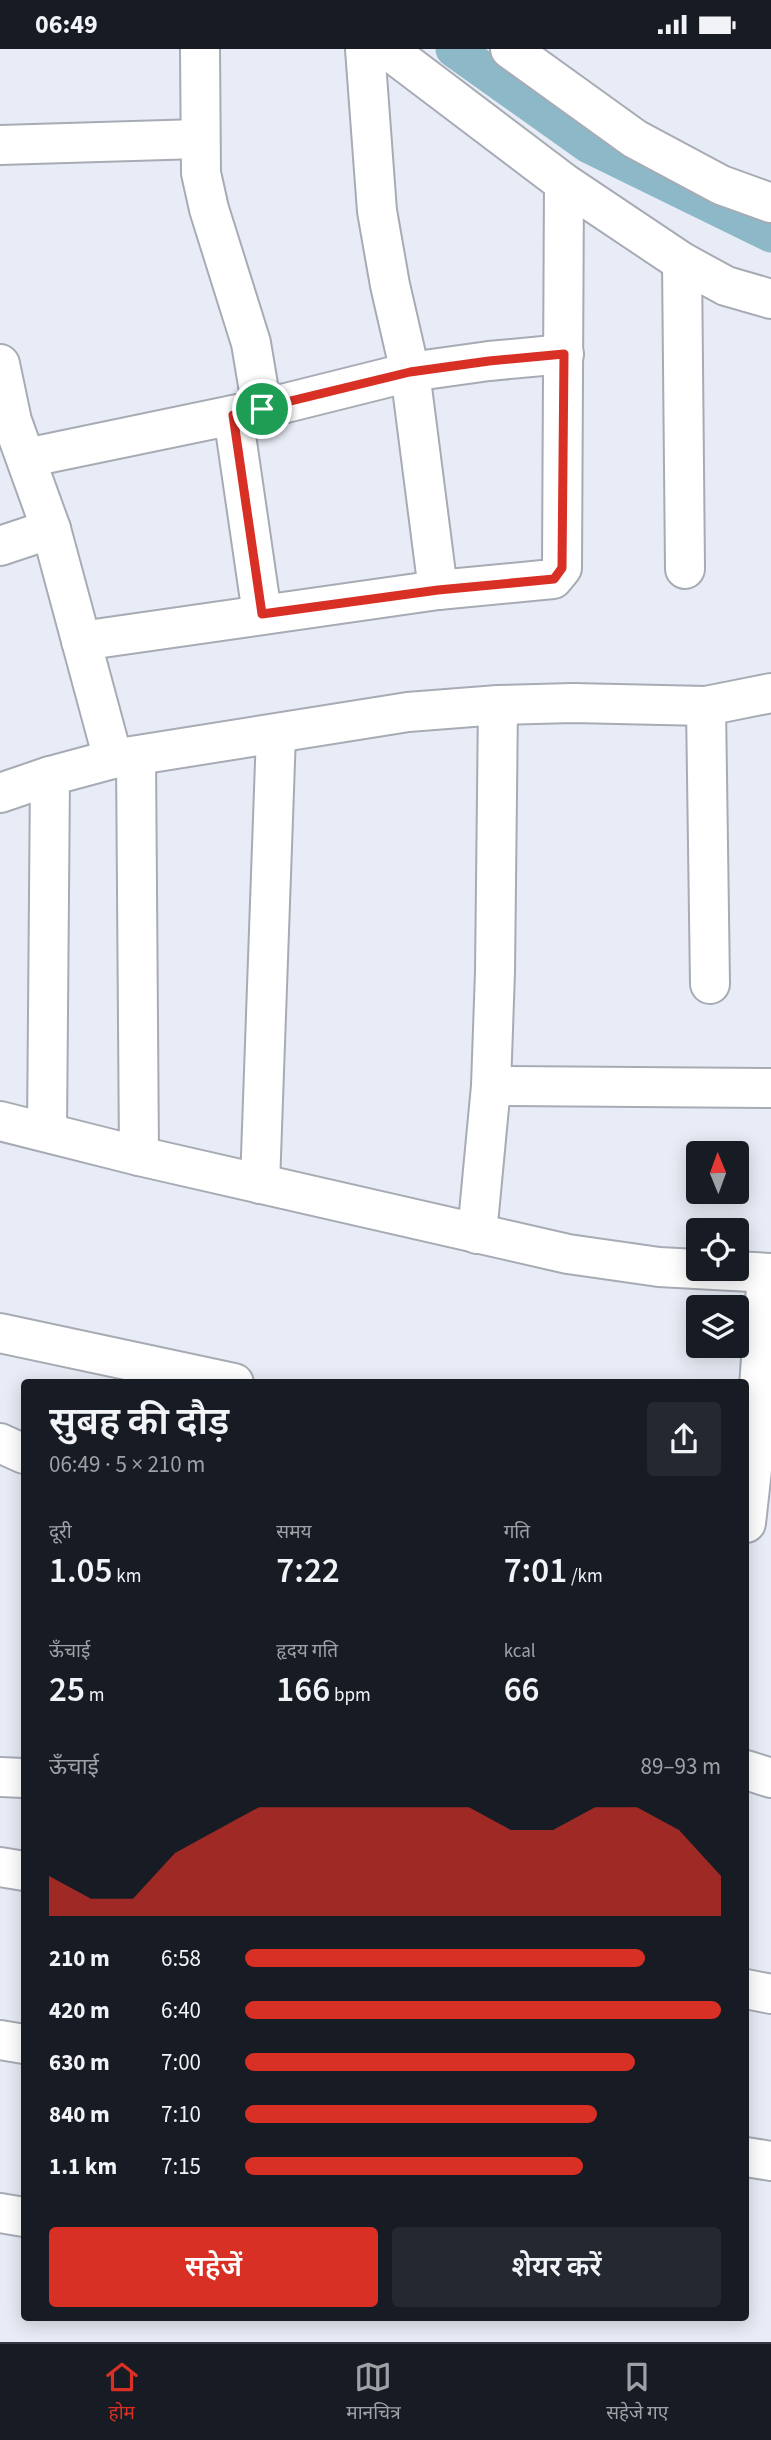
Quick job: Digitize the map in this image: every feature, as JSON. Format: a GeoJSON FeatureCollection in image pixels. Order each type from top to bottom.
{"type":"FeatureCollection","features":[{"type":"Feature","properties":{"kind":"street"},"geometry":{"type":"LineString","coordinates":[[200,49],[201,173],[209,209],[245,319],[248,412],[262,614]]}},
{"type":"Feature","properties":{"kind":"street"},"geometry":{"type":"LineString","coordinates":[[365,49],[377,211],[390,285],[410,372],[438,590]]}},
{"type":"Feature","properties":{"kind":"street"},"geometry":{"type":"LineString","coordinates":[[387,49],[564,183],[682,263],[726,286],[771,299]]}},
{"type":"Feature","properties":{"kind":"street"},"geometry":{"type":"LineString","coordinates":[[510,49],[635,139],[721,185],[771,203]]}},
{"type":"Feature","properties":{"kind":"street"},"geometry":{"type":"LineString","coordinates":[[0,145],[199,139]]}},
{"type":"Feature","properties":{"kind":"street"},"geometry":{"type":"LineString","coordinates":[[81,641],[438,590],[554,579],[562,568],[564,183]]}},
{"type":"Feature","properties":{"kind":"street"},"geometry":{"type":"LineString","coordinates":[[682,263],[685,569]]}},
{"type":"Feature","properties":{"kind":"street"},"geometry":{"type":"LineString","coordinates":[[26,458],[248,412],[410,372],[564,354]]}},
{"type":"Feature","properties":{"kind":"street"},"geometry":{"type":"LineString","coordinates":[[0,364],[6,423],[26,458],[51,530],[81,641],[125,757],[139,1156]]}},
{"type":"Feature","properties":{"kind":"street"},"geometry":{"type":"LineString","coordinates":[[0,546],[51,530]]}},
{"type":"Feature","properties":{"kind":"street"},"geometry":{"type":"LineString","coordinates":[[0,793],[50,776],[125,757],[408,712],[573,703],[706,706],[771,693]]}},
{"type":"Feature","properties":{"kind":"street"},"geometry":{"type":"LineString","coordinates":[[477,1234],[491,1086],[498,705]]}},
{"type":"Feature","properties":{"kind":"street"},"geometry":{"type":"LineString","coordinates":[[706,706],[710,984]]}},
{"type":"Feature","properties":{"kind":"street"},"geometry":{"type":"LineString","coordinates":[[260,1184],[276,734]]}},
{"type":"Feature","properties":{"kind":"street"},"geometry":{"type":"LineString","coordinates":[[47,1131],[50,776]]}},
{"type":"Feature","properties":{"kind":"street"},"geometry":{"type":"LineString","coordinates":[[491,1086],[771,1088]]}},
{"type":"Feature","properties":{"kind":"street"},"geometry":{"type":"LineString","coordinates":[[0,1121],[139,1156],[568,1254],[659,1267],[769,1273],[763,1444],[749,1509]]}},
{"type":"Feature","properties":{"kind":"street"},"geometry":{"type":"LineString","coordinates":[[0,1333],[215,1379]]}},
{"type":"Feature","properties":{"kind":"street"},"geometry":{"type":"LineString","coordinates":[[0,1443],[21,1453]]}},
{"type":"Feature","properties":{"kind":"street"},"geometry":{"type":"LineString","coordinates":[[749,1771],[771,1777]]}},
{"type":"Feature","properties":{"kind":"street"},"geometry":{"type":"LineString","coordinates":[[0,1776],[21,1778]]}},
{"type":"Feature","properties":{"kind":"street"},"geometry":{"type":"LineString","coordinates":[[0,1867],[21,1870]]}},
{"type":"Feature","properties":{"kind":"street"},"geometry":{"type":"LineString","coordinates":[[749,1990],[771,1994]]}},
{"type":"Feature","properties":{"kind":"street"},"geometry":{"type":"LineString","coordinates":[[0,2040],[21,2044]]}},
{"type":"Feature","properties":{"kind":"street"},"geometry":{"type":"LineString","coordinates":[[749,2157],[771,2161]]}},
{"type":"Feature","properties":{"kind":"street"},"geometry":{"type":"LineString","coordinates":[[0,2213],[21,2216]]}},
{"type":"Feature","properties":{"kind":"waterway"},"geometry":{"type":"LineString","coordinates":[[454,49],[589,145],[771,234]]}},
{"type":"Feature","properties":{"kind":"route"},"geometry":{"type":"LineString","coordinates":[[564,354],[562,568],[554,579],[542,582],[438,590],[262,614],[233,415],[262,409],[410,372],[564,354]]}}]}
